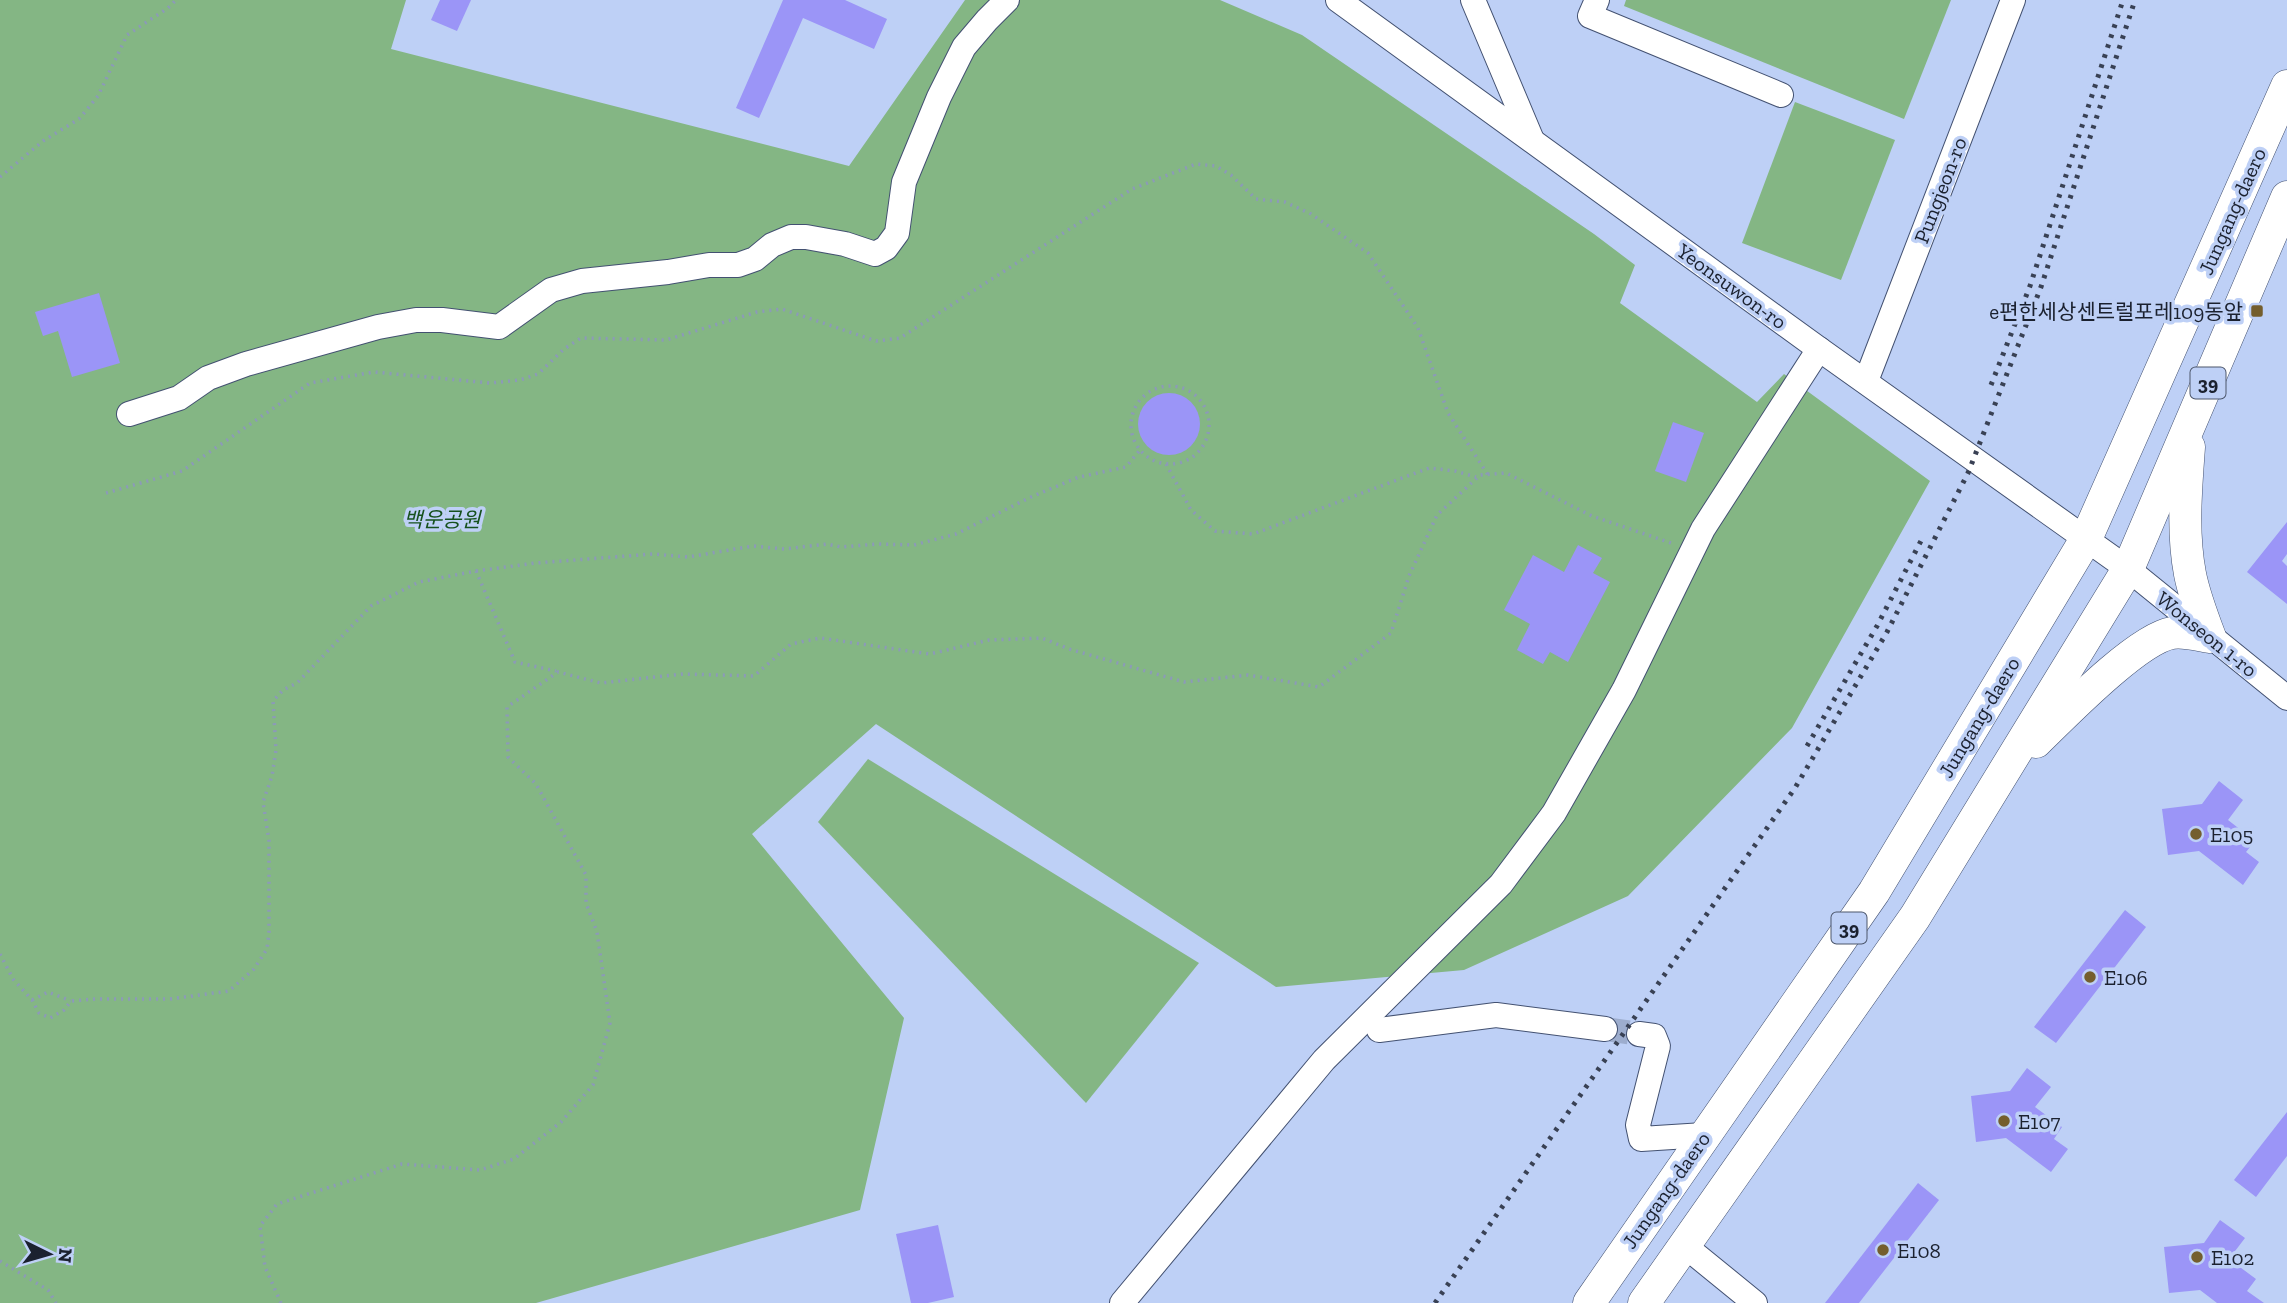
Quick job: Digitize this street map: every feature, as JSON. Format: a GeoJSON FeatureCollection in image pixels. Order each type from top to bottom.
{"type":"FeatureCollection","features":[{"type":"Feature","properties":{"kind":"main road","name":"Jungang-daero"},"geometry":{"type":"LineString","coordinates":[[1589,1303],[1874,892],[2086,539],[2287,86]]}},
{"type":"Feature","properties":{"kind":"main road","name":"39"},"geometry":{"type":"LineString","coordinates":[[1644,1303],[1915,917],[2128,569],[2287,197]]}},
{"type":"Feature","properties":{"kind":"main road"},"geometry":{"type":"LineString","coordinates":[[2002,775],[2110,672],[2146,643],[2172,632],[2210,637],[2197,603],[2188,555],[2185,513],[2190,424]]}},
{"type":"Feature","properties":{"kind":"street"},"geometry":{"type":"LineString","coordinates":[[129,414],[179,398],[208,378],[246,364],[377,327],[416,320],[443,320],[499,327],[551,290],[582,281],[709,265],[738,265],[755,259],[772,246],[791,237],[845,244],[875,254],[886,248],[897,233],[904,182],[939,97],[964,47],[1007,0]]}},
{"type":"Feature","properties":{"kind":"street","name":"Yeonsuwon-ro"},"geometry":{"type":"LineString","coordinates":[[1338,0],[2128,569]]}},
{"type":"Feature","properties":{"kind":"street"},"geometry":{"type":"LineString","coordinates":[[1472,0],[1532,140]]}},
{"type":"Feature","properties":{"kind":"street"},"geometry":{"type":"LineString","coordinates":[[1597,0],[1590,16],[1782,95]]}},
{"type":"Feature","properties":{"kind":"street","name":"Pungjeon-ro"},"geometry":{"type":"LineString","coordinates":[[1866,381],[2013,0]]}},
{"type":"Feature","properties":{"kind":"street"},"geometry":{"type":"LineString","coordinates":[[1122,1303],[1324,1060],[1501,884],[1560,802],[1624,691],[1703,529],[1819,349]]}},
{"type":"Feature","properties":{"kind":"street","name":"Wonseon 1-ro"},"geometry":{"type":"LineString","coordinates":[[2128,569],[2287,698]]}},
{"type":"Feature","properties":{"kind":"street"},"geometry":{"type":"LineString","coordinates":[[1379,1030],[1496,1015],[1605,1029]]}},
{"type":"Feature","properties":{"kind":"street"},"geometry":{"type":"LineString","coordinates":[[1639,1034],[1654,1036],[1658,1046],[1638,1125],[1641,1139],[1704,1135]]}},
{"type":"Feature","properties":{"kind":"street"},"geometry":{"type":"LineString","coordinates":[[1685,1246],[1755,1303]]}},
{"type":"Feature","properties":{"kind":"path"},"geometry":{"type":"LineString","coordinates":[[0,177],[43,141],[79,119],[98,96],[127,36],[169,8],[176,0]]}},
{"type":"Feature","properties":{"kind":"path"},"geometry":{"type":"LineString","coordinates":[[106,493],[182,471],[310,383],[374,372],[491,383],[520,380],[538,374],[564,349],[581,338],[666,340],[757,312],[782,309],[876,341],[900,338],[1132,189],[1196,164],[1216,166],[1231,175],[1256,198],[1285,202],[1302,210],[1368,253],[1418,328],[1448,413],[1489,475]]}},
{"type":"Feature","properties":{"kind":"path"},"geometry":{"type":"LineString","coordinates":[[1177,386],[1189,391],[1199,400],[1206,411],[1209,424],[1207,437],[1191,458],[1166,464],[1140,450],[1133,436],[1131,422],[1141,398],[1152,390],[1177,386]]}},
{"type":"Feature","properties":{"kind":"path"},"geometry":{"type":"LineString","coordinates":[[32,1000],[48,992],[71,1001],[170,999],[229,990],[254,970],[267,949],[269,932],[269,841],[263,803],[272,776],[276,750],[272,722],[273,701],[283,690],[297,683],[371,606],[419,582],[536,563],[653,554],[688,557],[753,546],[784,549],[827,544],[841,547],[914,545],[956,534],[1079,477],[1126,467],[1140,450]]}},
{"type":"Feature","properties":{"kind":"path"},"geometry":{"type":"LineString","coordinates":[[1166,464],[1191,510],[1214,531],[1253,534],[1429,468],[1455,471],[1477,478]]}},
{"type":"Feature","properties":{"kind":"path"},"geometry":{"type":"LineString","coordinates":[[477,571],[515,662],[601,683],[683,674],[754,676],[790,644],[820,638],[930,654],[989,640],[1042,638],[1069,649],[1184,682],[1248,675],[1319,687],[1391,633],[1409,576],[1437,515],[1477,478],[1506,473],[1592,516],[1693,550]]}},
{"type":"Feature","properties":{"kind":"path"},"geometry":{"type":"LineString","coordinates":[[281,1303],[265,1266],[260,1226],[277,1204],[402,1164],[480,1170],[514,1159],[561,1122],[593,1085],[610,1023],[597,932],[586,903],[586,875],[536,784],[508,757],[507,707],[558,671]]}},
{"type":"Feature","properties":{"kind":"path"},"geometry":{"type":"LineString","coordinates":[[0,954],[13,979],[32,1000],[39,1013],[50,1018],[64,1010],[71,1001]]}},
{"type":"Feature","properties":{"kind":"path"},"geometry":{"type":"LineString","coordinates":[[0,1261],[48,1290],[56,1303]]}},
{"type":"Feature","properties":{"kind":"green space","name":"백운공원"},"geometry":{"type":"Polygon","coordinates":[[[0,0],[406,0],[391,49],[849,166],[965,0],[1220,0],[1302,35],[1594,234],[1635,265],[1620,303],[1757,402],[1784,374],[1930,481],[1792,728],[1628,896],[1464,970],[1276,987],[876,724],[752,834],[904,1018],[860,1210],[536,1303],[0,1303],[0,0]]]}},
{"type":"Feature","properties":{"kind":"green space"},"geometry":{"type":"Polygon","coordinates":[[[1626,0],[1951,0],[1904,119],[1624,6],[1626,0]]]}},
{"type":"Feature","properties":{"kind":"green space"},"geometry":{"type":"Polygon","coordinates":[[[1795,102],[1895,140],[1841,280],[1742,243],[1795,102]]]}},
{"type":"Feature","properties":{"kind":"green space"},"geometry":{"type":"Polygon","coordinates":[[[868,759],[1199,963],[1086,1103],[818,822],[868,759]]]}},
{"type":"Feature","properties":{"kind":"building"},"geometry":{"type":"Polygon","coordinates":[[[440,0],[471,0],[457,31],[431,20],[440,0]]]}},
{"type":"Feature","properties":{"kind":"building"},"geometry":{"type":"Polygon","coordinates":[[[783,0],[845,0],[887,19],[874,49],[803,18],[759,118],[736,108],[783,0]]]}},
{"type":"Feature","properties":{"kind":"building"},"geometry":{"type":"Polygon","coordinates":[[[99,293],[120,363],[72,377],[58,331],[43,336],[35,312],[99,293]]]}},
{"type":"Feature","properties":{"kind":"building"},"geometry":{"type":"Polygon","coordinates":[[[1163,393],[1175,393],[1191,402],[1198,412],[1198,436],[1191,446],[1175,455],[1163,455],[1152,450],[1143,441],[1138,430],[1138,418],[1143,407],[1152,398],[1163,393]]]}},
{"type":"Feature","properties":{"kind":"building"},"geometry":{"type":"Polygon","coordinates":[[[1673,422],[1704,433],[1686,482],[1655,471],[1673,422]]]}},
{"type":"Feature","properties":{"kind":"building"},"geometry":{"type":"Polygon","coordinates":[[[2287,522],[2287,554],[2282,561],[2287,566],[2287,604],[2247,572],[2287,522]]]}},
{"type":"Feature","properties":{"kind":"building"},"geometry":{"type":"Polygon","coordinates":[[[1578,545],[1602,558],[1593,573],[1610,582],[1568,662],[1550,652],[1543,664],[1517,650],[1530,624],[1504,610],[1533,555],[1564,572],[1578,545]]]}},
{"type":"Feature","properties":{"kind":"building","name":"E105"},"geometry":{"type":"Polygon","coordinates":[[[2219,781],[2243,800],[2228,820],[2255,841],[2246,852],[2259,862],[2243,885],[2199,851],[2168,855],[2162,809],[2202,804],[2219,781]]]}},
{"type":"Feature","properties":{"kind":"building","name":"E106"},"geometry":{"type":"Polygon","coordinates":[[[2125,910],[2146,927],[2056,1043],[2034,1027],[2125,910]]]}},
{"type":"Feature","properties":{"kind":"building","name":"E107"},"geometry":{"type":"Polygon","coordinates":[[[2027,1068],[2051,1087],[2035,1107],[2062,1127],[2054,1139],[2068,1149],[2051,1172],[2006,1138],[1976,1142],[1971,1096],[2010,1091],[2027,1068]]]}},
{"type":"Feature","properties":{"kind":"building"},"geometry":{"type":"Polygon","coordinates":[[[2287,1112],[2287,1156],[2256,1197],[2234,1180],[2287,1112]]]}},
{"type":"Feature","properties":{"kind":"building","name":"E108"},"geometry":{"type":"Polygon","coordinates":[[[1918,1183],[1939,1200],[1859,1303],[1825,1303],[1918,1183]]]}},
{"type":"Feature","properties":{"kind":"building","name":"E102"},"geometry":{"type":"Polygon","coordinates":[[[2220,1220],[2245,1238],[2229,1259],[2256,1279],[2247,1291],[2264,1303],[2217,1303],[2200,1290],[2169,1293],[2164,1247],[2204,1243],[2220,1220]]]}},
{"type":"Feature","properties":{"kind":"building"},"geometry":{"type":"Polygon","coordinates":[[[938,1225],[954,1297],[928,1303],[911,1303],[896,1234],[938,1225]]]}},
{"type":"Feature","properties":{"kind":"tunnel"},"geometry":{"type":"LineString","coordinates":[[1605,1029],[1639,1034]]}},
{"type":"Feature","properties":{"kind":"railway"},"geometry":{"type":"LineString","coordinates":[[1991,385],[2030,286],[2123,0]]}},
{"type":"Feature","properties":{"kind":"railway"},"geometry":{"type":"LineString","coordinates":[[1435,1303],[1795,788],[1887,632],[1968,473],[2041,287],[2135,0]]}},
{"type":"Feature","properties":{"kind":"railway"},"geometry":{"type":"LineString","coordinates":[[1807,746],[1877,626],[1924,535]]}},
{"type":"Feature","properties":{"kind":"place","name":"e편한세상센트럴포레109동앞"},"geometry":{"type":"Point","coordinates":[2257,311]}},
{"type":"Feature","properties":{"kind":"place","name":"E105"},"geometry":{"type":"Point","coordinates":[2196,834]}},
{"type":"Feature","properties":{"kind":"place","name":"E106"},"geometry":{"type":"Point","coordinates":[2090,977]}},
{"type":"Feature","properties":{"kind":"place","name":"E107"},"geometry":{"type":"Point","coordinates":[2004,1121]}},
{"type":"Feature","properties":{"kind":"place","name":"E108"},"geometry":{"type":"Point","coordinates":[1883,1250]}},
{"type":"Feature","properties":{"kind":"place","name":"E102"},"geometry":{"type":"Point","coordinates":[2197,1257]}}]}
